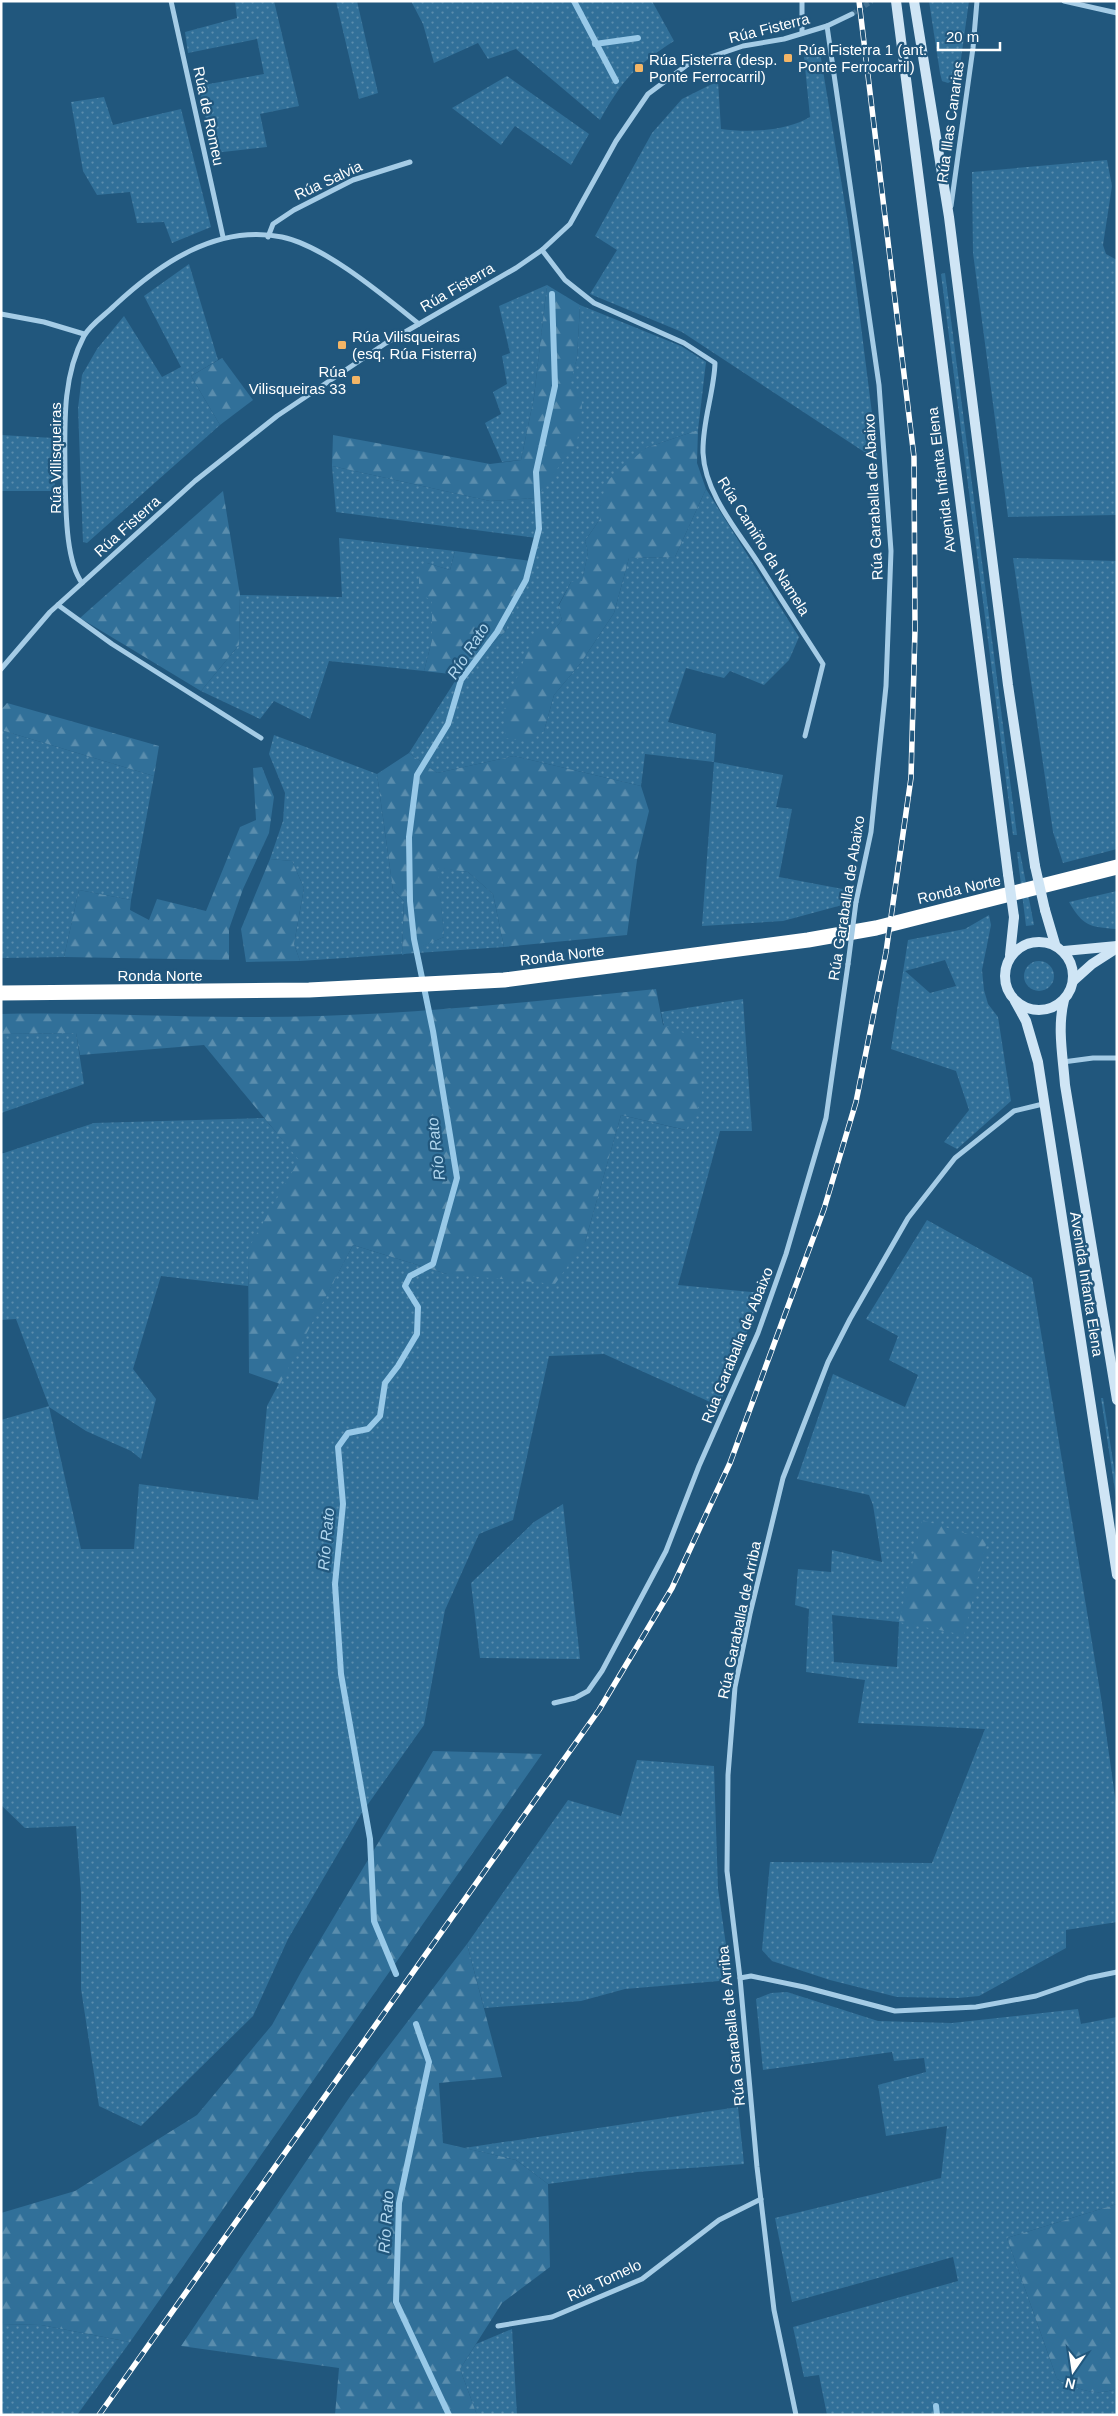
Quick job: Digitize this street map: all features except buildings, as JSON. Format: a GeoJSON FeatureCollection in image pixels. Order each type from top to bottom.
{"type":"FeatureCollection","features":[{"type":"Feature","properties":{"kind":"highway","name":"Ronda Norte"},"geometry":{"type":"LineString","coordinates":[[1,993],[309,990],[504,980],[808,940],[876,928],[1117,867]]}},
{"type":"Feature","properties":{"kind":"street","name":"Rúa de Romeu"},"geometry":{"type":"LineString","coordinates":[[171,1],[223,237]]}},
{"type":"Feature","properties":{"kind":"street"},"geometry":{"type":"LineString","coordinates":[[802,1],[802,33]]}},
{"type":"Feature","properties":{"kind":"street","name":"Avenida Infanta Elena"},"geometry":{"type":"LineString","coordinates":[[896,1],[1014,917],[1010,955]]}},
{"type":"Feature","properties":{"kind":"street"},"geometry":{"type":"LineString","coordinates":[[914,1],[949,216],[1008,685],[1035,866],[1046,910],[1060,948],[1070,964],[1073,982]]}},
{"type":"Feature","properties":{"kind":"street","name":"Rúa Illas Canarias"},"geometry":{"type":"LineString","coordinates":[[949,216],[973,48],[977,1]]}},
{"type":"Feature","properties":{"kind":"street"},"geometry":{"type":"LineString","coordinates":[[1064,1],[1117,13]]}},
{"type":"Feature","properties":{"kind":"street","name":"Rúa Fisterra"},"geometry":{"type":"LineString","coordinates":[[1,669],[58,606],[82,583],[195,482],[277,416],[419,324],[516,268],[542,250],[570,224],[616,141],[648,94],[687,66],[743,46],[827,26],[852,14]]}},
{"type":"Feature","properties":{"kind":"street","name":"Rúa Garaballa de Abaixo"},"geometry":{"type":"LineString","coordinates":[[554,1703],[588,1691],[602,1671],[666,1551],[700,1466],[758,1333],[786,1254],[826,1118],[856,902],[870,832],[886,686],[891,550],[879,385],[827,26]]}},
{"type":"Feature","properties":{"kind":"street","name":"Rúa Salvia"},"geometry":{"type":"LineString","coordinates":[[268,236],[273,224],[294,210],[353,180],[410,162]]}},
{"type":"Feature","properties":{"kind":"street","name":"Rúa Villisqueiras"},"geometry":{"type":"LineString","coordinates":[[82,583],[74,573],[70,559],[65,486],[64,408],[71,373],[84,334],[132,289],[167,264],[204,243],[223,237],[282,237],[313,249],[363,280],[419,324]]}},
{"type":"Feature","properties":{"kind":"street","name":"Rúa Camiño da Namela"},"geometry":{"type":"LineString","coordinates":[[542,250],[565,280],[594,303],[684,343],[715,363],[714,384],[706,416],[703,454],[709,482],[727,515],[823,664],[804,736]]}},
{"type":"Feature","properties":{"kind":"street"},"geometry":{"type":"LineString","coordinates":[[1,314],[44,322],[84,334]]}},
{"type":"Feature","properties":{"kind":"street"},"geometry":{"type":"LineString","coordinates":[[58,606],[112,644],[261,738]]}},
{"type":"Feature","properties":{"kind":"street"},"geometry":{"type":"LineString","coordinates":[[1037,941],[1060,948],[1117,947],[1092,964],[1073,982],[1064,1000],[1048,1009],[1036,1010],[1026,1008],[1015,1001],[1008,992],[1004,980],[1005,968],[1010,955],[1026,943],[1037,941]]}},
{"type":"Feature","properties":{"kind":"street","name":"Avenida Infanta Elena"},"geometry":{"type":"LineString","coordinates":[[1064,1000],[1061,1022],[1062,1062],[1117,1400]]}},
{"type":"Feature","properties":{"kind":"street","name":"Avenida Infanta Elena"},"geometry":{"type":"LineString","coordinates":[[1015,1001],[1026,1021],[1034,1046],[1117,1575]]}},
{"type":"Feature","properties":{"kind":"street"},"geometry":{"type":"LineString","coordinates":[[1062,1062],[1093,1058],[1117,1058]]}},
{"type":"Feature","properties":{"kind":"street","name":"Rúa Garaballa de Arriba"},"geometry":{"type":"LineString","coordinates":[[796,2415],[774,2310],[761,2199],[740,1978],[727,1871],[728,1775],[734,1696],[750,1614],[783,1478],[828,1362],[908,1218],[955,1158],[1014,1111],[1044,1104]]}},
{"type":"Feature","properties":{"kind":"street"},"geometry":{"type":"LineString","coordinates":[[740,1978],[751,1976],[804,1987],[896,2011],[976,2007],[1036,1996],[1088,1978],[1117,1972]]}},
{"type":"Feature","properties":{"kind":"street","name":"Rúa Tomelo"},"geometry":{"type":"LineString","coordinates":[[498,2326],[552,2317],[642,2279],[719,2220],[761,2199]]}},
{"type":"Feature","properties":{"kind":"green space"},"geometry":{"type":"Polygon","coordinates":[[[235,1],[274,1],[299,106],[260,114],[267,147],[214,153],[198,86],[264,74],[257,39],[188,53],[185,32],[237,18],[235,1]]]}},
{"type":"Feature","properties":{"kind":"green space"},"geometry":{"type":"Polygon","coordinates":[[[336,1],[357,1],[378,93],[359,99],[336,1]]]}},
{"type":"Feature","properties":{"kind":"green space"},"geometry":{"type":"Polygon","coordinates":[[[411,1],[652,1],[674,41],[649,58],[631,74],[600,120],[516,49],[488,59],[478,43],[434,63],[423,24],[411,1]]]}},
{"type":"Feature","properties":{"kind":"green space"},"geometry":{"type":"Polygon","coordinates":[[[929,1],[969,1],[959,73],[956,79],[948,83],[942,81],[940,73],[929,1]]]}},
{"type":"Feature","properties":{"kind":"green space"},"geometry":{"type":"Polygon","coordinates":[[[820,52],[848,223],[878,461],[682,332],[590,294],[617,250],[595,236],[652,133],[682,99],[718,81],[721,129],[743,131],[767,130],[800,122],[810,117],[804,57],[820,52]]]}},
{"type":"Feature","properties":{"kind":"green space"},"geometry":{"type":"Polygon","coordinates":[[[507,76],[589,134],[571,165],[515,126],[501,145],[452,108],[507,76]]]}},
{"type":"Feature","properties":{"kind":"green space"},"geometry":{"type":"Polygon","coordinates":[[[104,97],[113,125],[181,109],[211,227],[172,243],[164,222],[137,223],[130,192],[97,195],[83,171],[71,102],[104,97]]]}},
{"type":"Feature","properties":{"kind":"green space"},"geometry":{"type":"Polygon","coordinates":[[[1107,160],[1112,186],[1103,245],[1106,254],[1117,260],[1117,515],[1008,517],[973,253],[972,172],[1107,160]]]}},
{"type":"Feature","properties":{"kind":"green space"},"geometry":{"type":"Polygon","coordinates":[[[189,264],[218,360],[191,376],[220,425],[87,543],[83,542],[78,408],[82,375],[97,349],[124,316],[162,377],[181,367],[144,296],[189,264]]]}},
{"type":"Feature","properties":{"kind":"green space"},"geometry":{"type":"Polygon","coordinates":[[[945,273],[1017,835],[1013,835],[941,274],[945,273]]]}},
{"type":"Feature","properties":{"kind":"green space"},"geometry":{"type":"Polygon","coordinates":[[[547,285],[534,397],[521,460],[502,462],[485,423],[501,414],[493,392],[507,384],[502,356],[510,353],[499,306],[547,285]]]}},
{"type":"Feature","properties":{"kind":"green space"},"geometry":{"type":"Polygon","coordinates":[[[547,285],[580,305],[577,358],[569,388],[581,392],[582,409],[577,442],[536,498],[490,501],[332,466],[333,435],[490,464],[521,460],[534,397],[547,285]]]}},
{"type":"Feature","properties":{"kind":"green space"},"geometry":{"type":"Polygon","coordinates":[[[580,305],[681,346],[706,362],[698,430],[646,448],[600,506],[600,519],[585,541],[588,552],[582,582],[571,582],[558,606],[562,620],[554,630],[544,731],[554,695],[580,664],[614,613],[629,558],[675,557],[706,489],[799,637],[789,660],[764,685],[730,671],[724,678],[686,668],[668,722],[716,734],[714,762],[645,754],[641,786],[514,756],[437,773],[409,753],[459,675],[505,632],[537,538],[336,512],[332,466],[490,501],[536,498],[577,358],[580,305]]]}},
{"type":"Feature","properties":{"kind":"green space"},"geometry":{"type":"Polygon","coordinates":[[[222,358],[253,400],[220,425],[191,376],[222,358]]]}},
{"type":"Feature","properties":{"kind":"green space"},"geometry":{"type":"Polygon","coordinates":[[[698,430],[697,463],[706,489],[675,557],[629,558],[614,613],[580,664],[554,695],[544,731],[528,742],[506,738],[504,710],[536,630],[554,630],[562,620],[558,607],[571,582],[582,581],[588,552],[585,541],[600,519],[600,506],[607,481],[646,448],[698,430]]]}},
{"type":"Feature","properties":{"kind":"green space"},"geometry":{"type":"Polygon","coordinates":[[[1,435],[53,438],[55,491],[1,491],[1,435]]]}},
{"type":"Feature","properties":{"kind":"green space"},"geometry":{"type":"Polygon","coordinates":[[[223,491],[240,595],[239,645],[201,691],[80,618],[223,491]]]}},
{"type":"Feature","properties":{"kind":"green space"},"geometry":{"type":"Polygon","coordinates":[[[339,538],[455,551],[450,570],[427,563],[432,601],[432,640],[424,671],[329,661],[310,719],[274,701],[260,719],[201,691],[239,645],[240,595],[342,597],[339,538]]]}},
{"type":"Feature","properties":{"kind":"green space"},"geometry":{"type":"Polygon","coordinates":[[[455,551],[531,561],[505,632],[459,675],[424,671],[432,640],[432,601],[419,593],[419,571],[427,563],[450,570],[455,551]]]}},
{"type":"Feature","properties":{"kind":"green space"},"geometry":{"type":"Polygon","coordinates":[[[1013,558],[1117,561],[1117,849],[1063,863],[1053,832],[1013,558]]]}},
{"type":"Feature","properties":{"kind":"green space"},"geometry":{"type":"Polygon","coordinates":[[[7,703],[159,746],[154,776],[1,730],[1,710],[7,703]]]}},
{"type":"Feature","properties":{"kind":"green space"},"geometry":{"type":"Polygon","coordinates":[[[1,730],[154,776],[131,900],[79,890],[64,957],[1,958],[1,730]]]}},
{"type":"Feature","properties":{"kind":"green space"},"geometry":{"type":"Polygon","coordinates":[[[274,735],[377,774],[393,890],[404,901],[402,954],[300,961],[294,944],[304,888],[292,861],[270,859],[283,821],[285,793],[269,754],[274,735]]]}},
{"type":"Feature","properties":{"kind":"green space"},"geometry":{"type":"Polygon","coordinates":[[[409,753],[437,773],[514,756],[641,786],[649,811],[637,860],[627,935],[504,947],[493,894],[468,872],[438,868],[444,937],[402,955],[404,901],[393,890],[377,774],[409,753]]]}},
{"type":"Feature","properties":{"kind":"green space"},"geometry":{"type":"Polygon","coordinates":[[[714,762],[783,775],[776,807],[792,809],[779,877],[848,890],[846,904],[783,921],[702,926],[714,762]]]}},
{"type":"Feature","properties":{"kind":"green space"},"geometry":{"type":"Polygon","coordinates":[[[262,767],[274,797],[269,833],[243,889],[229,929],[229,960],[64,957],[79,890],[131,900],[130,910],[149,920],[157,899],[206,911],[240,827],[256,820],[253,768],[262,767]]]}},
{"type":"Feature","properties":{"kind":"green space"},"geometry":{"type":"Polygon","coordinates":[[[1017,852],[1020,852],[1034,925],[1026,926],[1017,852]]]}},
{"type":"Feature","properties":{"kind":"green space"},"geometry":{"type":"Polygon","coordinates":[[[270,859],[292,861],[304,888],[294,944],[300,961],[246,962],[241,929],[270,859]]]}},
{"type":"Feature","properties":{"kind":"green space"},"geometry":{"type":"Polygon","coordinates":[[[437,867],[468,872],[493,894],[504,947],[402,954],[444,937],[437,867]]]}},
{"type":"Feature","properties":{"kind":"green space"},"geometry":{"type":"Polygon","coordinates":[[[1117,891],[1117,929],[1088,924],[1078,916],[1069,902],[1117,891]]]}},
{"type":"Feature","properties":{"kind":"green space"},"geometry":{"type":"Polygon","coordinates":[[[989,915],[991,925],[982,970],[984,990],[988,1004],[998,1017],[1011,1101],[957,1149],[944,1142],[969,1110],[956,1071],[891,1049],[908,940],[965,929],[989,915]],[[945,960],[905,971],[930,993],[956,986],[945,960]]]}},
{"type":"Feature","properties":{"kind":"green space"},"geometry":{"type":"Polygon","coordinates":[[[1039,961],[1050,965],[1054,976],[1050,987],[1039,991],[1028,987],[1024,976],[1028,965],[1039,961]]]}},
{"type":"Feature","properties":{"kind":"green space"},"geometry":{"type":"Polygon","coordinates":[[[656,989],[663,1025],[700,1039],[702,1100],[686,1130],[621,1115],[585,1242],[555,1284],[447,1274],[353,1245],[280,1384],[249,1373],[248,1249],[299,1160],[204,1045],[80,1055],[76,1033],[1,1034],[1,1014],[295,1017],[450,1009],[656,989]]]}},
{"type":"Feature","properties":{"kind":"green space"},"geometry":{"type":"Polygon","coordinates":[[[743,999],[752,1131],[720,1131],[678,1285],[762,1293],[719,1406],[604,1354],[549,1356],[513,1520],[479,1534],[445,1610],[424,1725],[361,1814],[288,1939],[253,2016],[141,2126],[99,2106],[81,1989],[81,1893],[76,1826],[25,1828],[1,1805],[1,1420],[49,1406],[16,1319],[1,1320],[1,1154],[94,1123],[264,1118],[300,1160],[249,1249],[248,1286],[161,1276],[133,1369],[156,1399],[141,1459],[131,1451],[86,1431],[49,1407],[81,1549],[134,1549],[139,1484],[258,1500],[267,1406],[353,1245],[447,1274],[585,1242],[621,1115],[685,1130],[661,1012],[743,999]]]}},
{"type":"Feature","properties":{"kind":"green space"},"geometry":{"type":"Polygon","coordinates":[[[76,1033],[84,1084],[1,1113],[1,1034],[76,1033]]]}},
{"type":"Feature","properties":{"kind":"green space"},"geometry":{"type":"Polygon","coordinates":[[[927,1220],[1032,1278],[1101,1697],[1117,1811],[1117,1922],[1066,1930],[1066,1948],[979,1996],[958,1998],[897,1997],[830,1980],[772,1961],[762,1950],[770,1862],[932,1863],[985,1729],[858,1723],[865,1680],[806,1672],[809,1609],[795,1605],[798,1569],[831,1572],[832,1550],[882,1562],[873,1505],[869,1495],[797,1479],[833,1374],[905,1407],[918,1375],[889,1360],[898,1336],[866,1319],[927,1220]],[[832,1615],[834,1662],[897,1667],[899,1622],[832,1615]]]}},
{"type":"Feature","properties":{"kind":"green space"},"geometry":{"type":"Polygon","coordinates":[[[1101,1398],[1103,1398],[1117,1486],[1117,1504],[1101,1398]]]}},
{"type":"Feature","properties":{"kind":"green space"},"geometry":{"type":"Polygon","coordinates":[[[563,1504],[580,1659],[480,1658],[471,1583],[534,1522],[563,1504]]]}},
{"type":"Feature","properties":{"kind":"green space"},"geometry":{"type":"Polygon","coordinates":[[[922,1520],[987,1540],[964,1635],[899,1622],[922,1520]]]}},
{"type":"Feature","properties":{"kind":"green space"},"geometry":{"type":"Polygon","coordinates":[[[433,1751],[542,1754],[130,2342],[41,2325],[1,2324],[1,2213],[75,2191],[197,2115],[272,2025],[301,1972],[433,1751]]]}},
{"type":"Feature","properties":{"kind":"green space"},"geometry":{"type":"Polygon","coordinates":[[[637,1760],[714,1766],[718,1889],[731,1980],[625,1989],[581,2001],[484,2008],[467,1944],[568,1800],[621,1816],[637,1760]]]}},
{"type":"Feature","properties":{"kind":"green space"},"geometry":{"type":"Polygon","coordinates":[[[467,1944],[502,2077],[439,2083],[443,2143],[516,2160],[548,2184],[550,2267],[502,2303],[460,2369],[477,2415],[335,2415],[339,2368],[181,2346],[349,2098],[467,1944]]]}},
{"type":"Feature","properties":{"kind":"green space"},"geometry":{"type":"Polygon","coordinates":[[[787,1992],[878,2021],[952,2023],[1078,2009],[1081,2024],[1117,2017],[1117,2204],[1007,2238],[1057,2379],[1086,2391],[1101,2392],[1117,2388],[1117,2415],[827,2415],[819,2375],[804,2377],[793,2327],[958,2281],[953,2257],[792,2302],[775,2218],[941,2178],[947,2126],[886,2136],[878,2085],[926,2072],[924,2058],[894,2061],[892,2052],[763,2070],[756,1999],[771,1993],[787,1992]]]}},
{"type":"Feature","properties":{"kind":"green space"},"geometry":{"type":"Polygon","coordinates":[[[738,2107],[744,2164],[637,2172],[548,2184],[516,2160],[464,2148],[738,2107]]]}},
{"type":"Feature","properties":{"kind":"green space"},"geometry":{"type":"Polygon","coordinates":[[[1117,2204],[1117,2388],[1101,2392],[1086,2391],[1057,2379],[1007,2238],[1117,2204]]]}},
{"type":"Feature","properties":{"kind":"green space"},"geometry":{"type":"Polygon","coordinates":[[[1,2324],[41,2325],[130,2342],[77,2415],[1,2415],[1,2324]]]}},
{"type":"Feature","properties":{"kind":"green space"},"geometry":{"type":"Polygon","coordinates":[[[512,2329],[517,2415],[477,2415],[460,2369],[476,2344],[512,2329]]]}},
{"type":"Feature","properties":{"kind":"waterway","name":"Río Rato"},"geometry":{"type":"LineString","coordinates":[[574,1],[616,81]]}},
{"type":"Feature","properties":{"kind":"waterway"},"geometry":{"type":"LineString","coordinates":[[595,44],[638,38]]}},
{"type":"Feature","properties":{"kind":"waterway","name":"Río Rato"},"geometry":{"type":"LineString","coordinates":[[396,1974],[374,1921],[370,1839],[341,1674],[335,1584],[343,1504],[338,1447],[348,1433],[368,1429],[380,1416],[385,1383],[398,1366],[417,1334],[418,1307],[405,1286],[410,1276],[433,1264],[457,1178],[433,1031],[414,939],[410,901],[409,837],[417,775],[448,724],[461,680],[497,632],[526,580],[539,529],[536,472],[555,386],[552,294]]}},
{"type":"Feature","properties":{"kind":"waterway","name":"Río Rato"},"geometry":{"type":"LineString","coordinates":[[416,2024],[429,2062],[399,2203],[396,2302],[449,2415]]}},
{"type":"Feature","properties":{"kind":"waterway"},"geometry":{"type":"LineString","coordinates":[[936,2406],[937,2415]]}},
{"type":"Feature","properties":{"kind":"tunnel"},"geometry":{"type":"LineString","coordinates":[[852,14],[872,1]]}},
{"type":"Feature","properties":{"kind":"railway"},"geometry":{"type":"LineString","coordinates":[[99,2415],[599,1710],[672,1588],[730,1463],[824,1209],[856,1102],[886,952],[911,778],[915,629],[914,457],[859,1]]}},
{"type":"Feature","properties":{"kind":"place","name":"Rúa Fisterra 1 (ant. Ponte Ferrocarril)"},"geometry":{"type":"Point","coordinates":[788,58]}},
{"type":"Feature","properties":{"kind":"place","name":"Rúa Fisterra (desp. Ponte Ferrocarril)"},"geometry":{"type":"Point","coordinates":[639,68]}},
{"type":"Feature","properties":{"kind":"place","name":"Rúa Vilisqueiras (esq. Rúa Fisterra)"},"geometry":{"type":"Point","coordinates":[342,345]}},
{"type":"Feature","properties":{"kind":"place","name":"Rúa Vilisqueiras 33"},"geometry":{"type":"Point","coordinates":[356,380]}}]}
